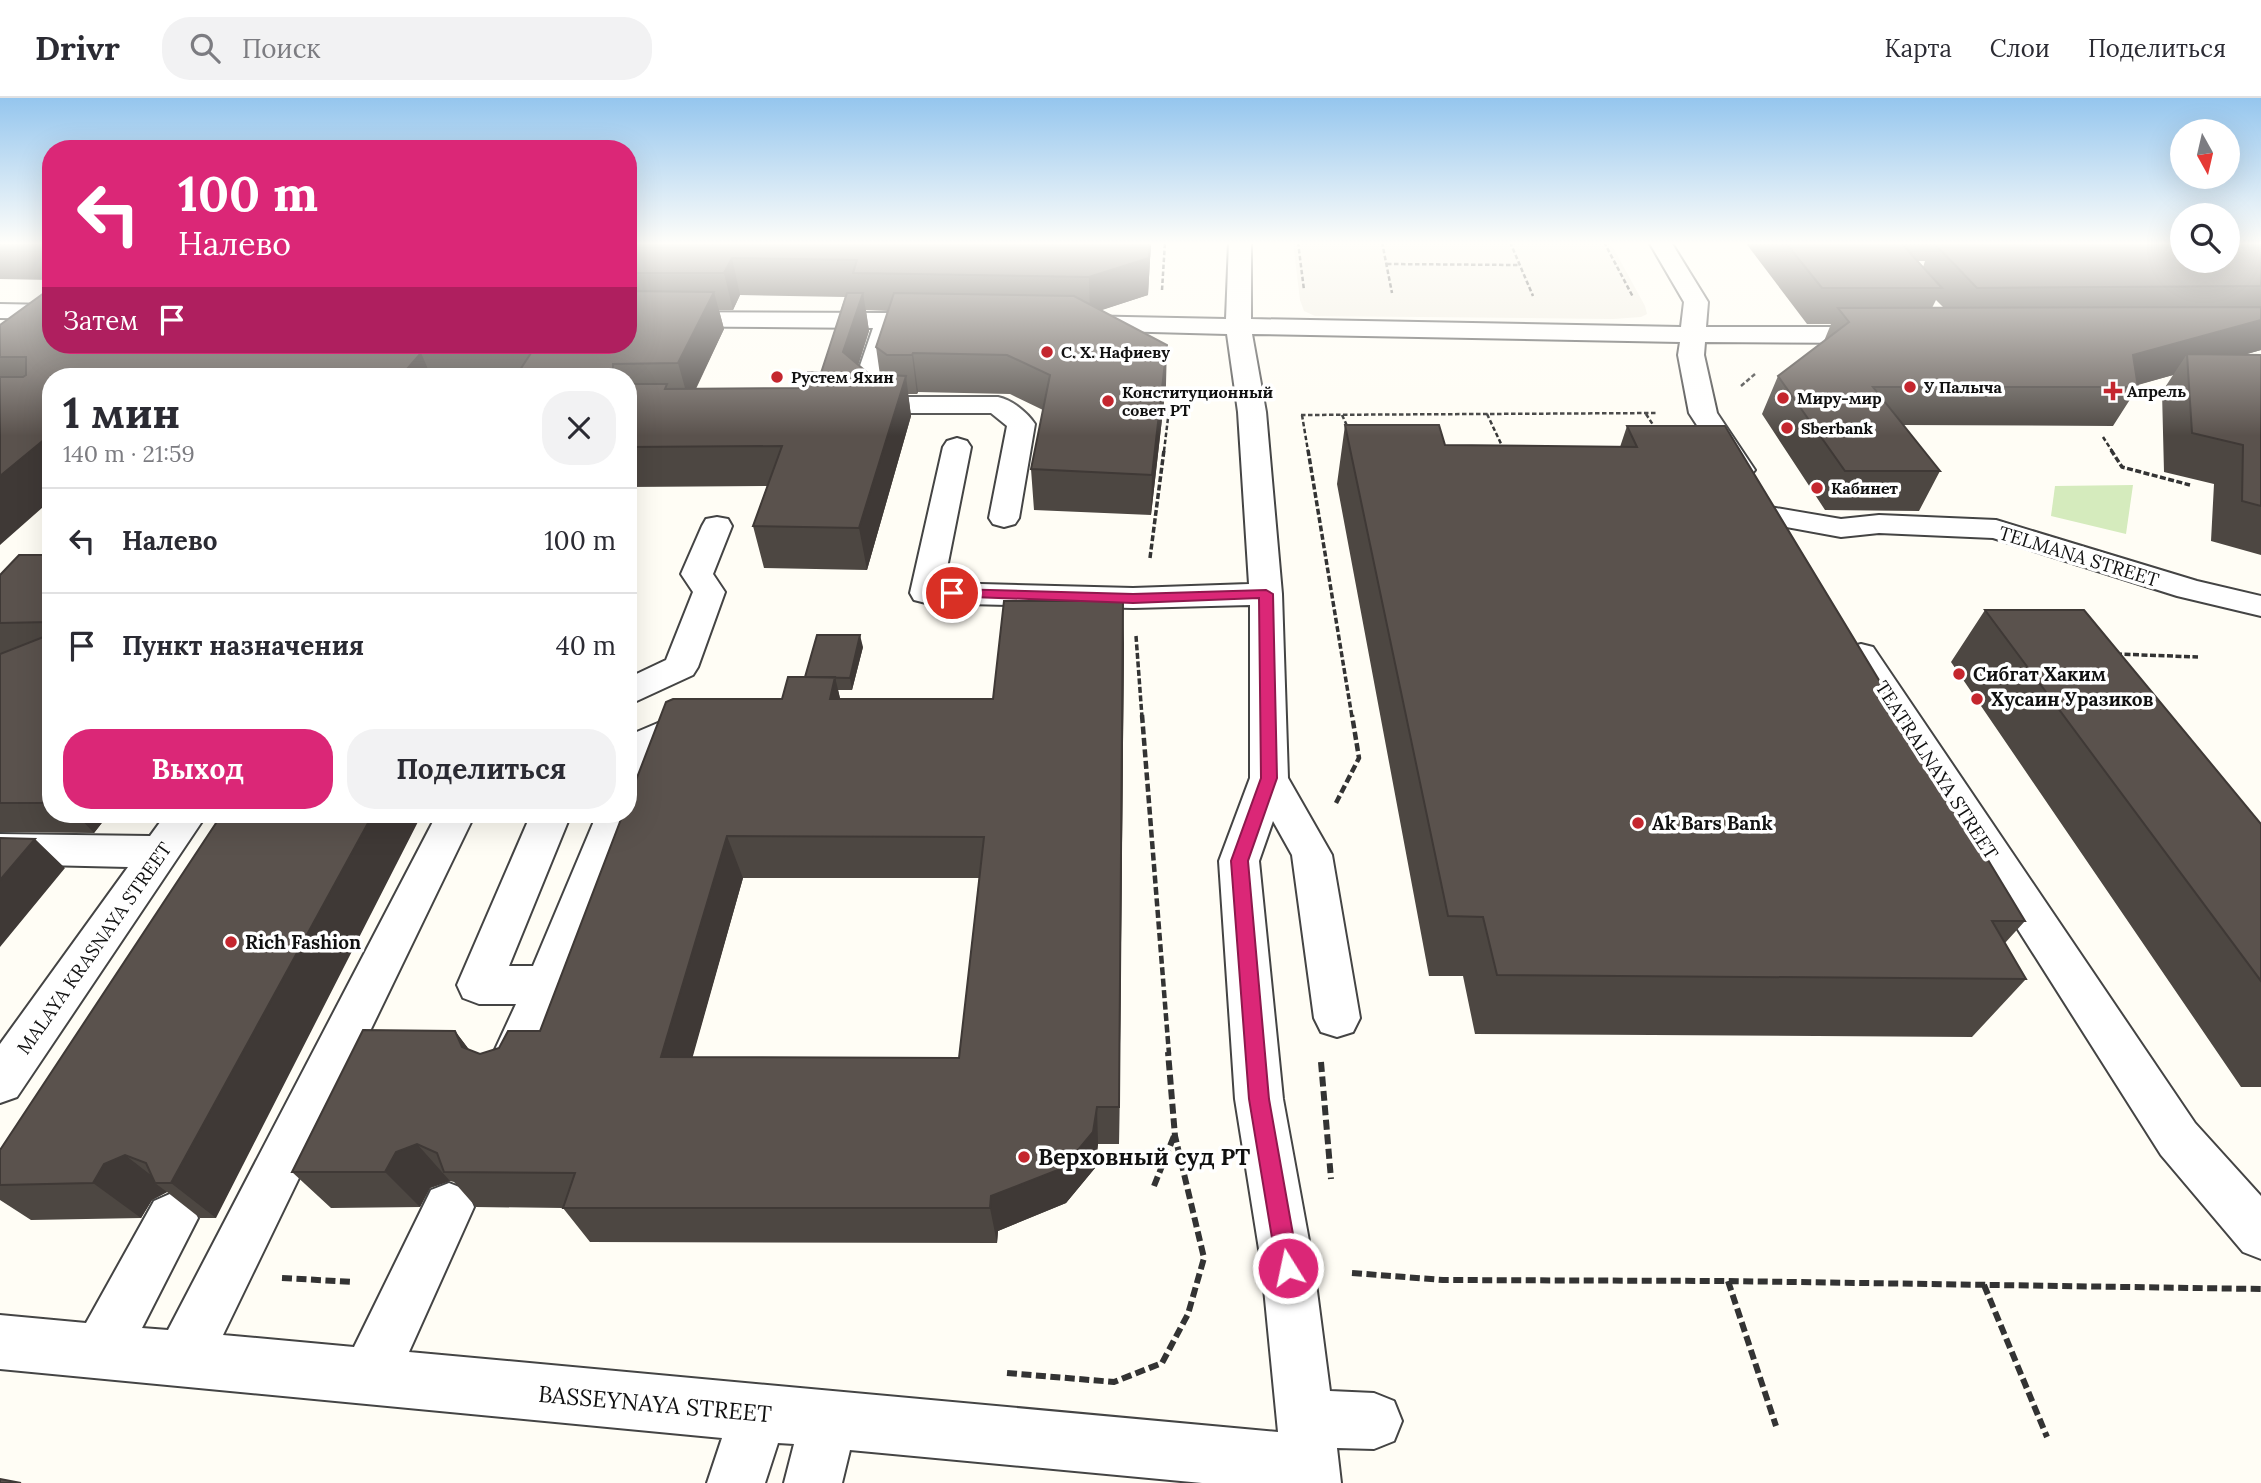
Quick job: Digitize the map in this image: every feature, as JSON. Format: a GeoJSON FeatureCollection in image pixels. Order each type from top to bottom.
{"type":"FeatureCollection","features":[{"type":"Feature","properties":{"kind":"street"},"geometry":{"type":"LineString","coordinates":[[1238,307],[1238,326],[1252,412],[1266,594],[1269,778],[1239,861],[1259,1099],[1288,1268],[1309,1455]]}},
{"type":"Feature","properties":{"kind":"street"},"geometry":{"type":"LineString","coordinates":[[1696,307],[1691,355],[1703,413],[1793,551]]}},
{"type":"Feature","properties":{"kind":"street"},"geometry":{"type":"LineString","coordinates":[[637,319],[888,320],[920,309],[959,321]]}},
{"type":"Feature","properties":{"kind":"street"},"geometry":{"type":"LineString","coordinates":[[0,311],[42,323]]}},
{"type":"Feature","properties":{"kind":"street"},"geometry":{"type":"LineString","coordinates":[[888,320],[865,389],[886,405],[998,405],[1021,424],[1004,518]]}},
{"type":"Feature","properties":{"kind":"street"},"geometry":{"type":"LineString","coordinates":[[1056,323],[1694,335],[1897,335]]}},
{"type":"Feature","properties":{"kind":"street"},"geometry":{"type":"LineString","coordinates":[[957,447],[926,593],[1133,598],[1266,594]]}},
{"type":"Feature","properties":{"kind":"street","name":"TELMANA STREET"},"geometry":{"type":"LineString","coordinates":[[1770,516],[1840,528],[1880,524],[1996,529],[2189,589],[2261,606]]}},
{"type":"Feature","properties":{"kind":"street"},"geometry":{"type":"LineString","coordinates":[[637,689],[681,667],[709,592],[697,574],[717,526]]}},
{"type":"Feature","properties":{"kind":"street","name":"TEATRALNAYA STREET"},"geometry":{"type":"LineString","coordinates":[[1846,632],[2178,1139],[2261,1234]]}},
{"type":"Feature","properties":{"kind":"street"},"geometry":{"type":"LineString","coordinates":[[637,762],[645,743],[730,704]]}},
{"type":"Feature","properties":{"kind":"street"},"geometry":{"type":"LineString","coordinates":[[1269,778],[1312,855],[1337,1018]]}},
{"type":"Feature","properties":{"kind":"street","name":"MALAYA KRASNAYA STREET"},"geometry":{"type":"LineString","coordinates":[[0,1082],[181,823]]}},
{"type":"Feature","properties":{"kind":"street"},"geometry":{"type":"LineString","coordinates":[[183,1359],[451,823]]}},
{"type":"Feature","properties":{"kind":"street"},"geometry":{"type":"LineString","coordinates":[[547,823],[479,985],[547,985]]}},
{"type":"Feature","properties":{"kind":"street"},"geometry":{"type":"LineString","coordinates":[[509,1069],[547,985],[612,823]]}},
{"type":"Feature","properties":{"kind":"street"},"geometry":{"type":"LineString","coordinates":[[0,849],[161,852]]}},
{"type":"Feature","properties":{"kind":"street"},"geometry":{"type":"LineString","coordinates":[[369,1376],[449,1207]]}},
{"type":"Feature","properties":{"kind":"street"},"geometry":{"type":"LineString","coordinates":[[100,1351],[172,1218]]}},
{"type":"Feature","properties":{"kind":"street","name":"BASSEYNAYA STREET"},"geometry":{"type":"LineString","coordinates":[[0,1342],[758,1414],[1309,1455],[1374,1421]]}},
{"type":"Feature","properties":{"kind":"street"},"geometry":{"type":"LineString","coordinates":[[736,1483],[758,1414]]}},
{"type":"Feature","properties":{"kind":"street"},"geometry":{"type":"LineString","coordinates":[[813,1483],[829,1420]]}},
{"type":"Feature","properties":{"kind":"path"},"geometry":{"type":"LineString","coordinates":[[1739,387],[1759,370]]}},
{"type":"Feature","properties":{"kind":"path"},"geometry":{"type":"LineString","coordinates":[[1007,1373],[1114,1382],[1162,1363],[1188,1314],[1204,1258],[1175,1136],[1133,598],[1149,571],[1169,410]]}},
{"type":"Feature","properties":{"kind":"path"},"geometry":{"type":"LineString","coordinates":[[1297,415],[1658,413]]}},
{"type":"Feature","properties":{"kind":"path"},"geometry":{"type":"LineString","coordinates":[[1487,414],[1504,450]]}},
{"type":"Feature","properties":{"kind":"path"},"geometry":{"type":"LineString","coordinates":[[1646,414],[1658,432],[1651,439]]}},
{"type":"Feature","properties":{"kind":"path"},"geometry":{"type":"LineString","coordinates":[[1342,415],[1352,436]]}},
{"type":"Feature","properties":{"kind":"path"},"geometry":{"type":"LineString","coordinates":[[2103,437],[2122,467],[2190,485]]}},
{"type":"Feature","properties":{"kind":"path"},"geometry":{"type":"LineString","coordinates":[[2109,653],[2198,657]]}},
{"type":"Feature","properties":{"kind":"path"},"geometry":{"type":"LineString","coordinates":[[1154,1186],[1175,1136]]}},
{"type":"Feature","properties":{"kind":"path"},"geometry":{"type":"LineString","coordinates":[[1352,1273],[1443,1280],[1728,1281],[2261,1289]]}},
{"type":"Feature","properties":{"kind":"path"},"geometry":{"type":"LineString","coordinates":[[1728,1281],[1776,1426]]}},
{"type":"Feature","properties":{"kind":"path"},"geometry":{"type":"LineString","coordinates":[[1984,1285],[2047,1437]]}},
{"type":"Feature","properties":{"kind":"green space"},"geometry":{"type":"Polygon","coordinates":[[[2133,485],[2126,534],[2051,516],[2055,486],[2133,485]]]}},
{"type":"Feature","properties":{"kind":"shaded area"},"geometry":{"type":"Polygon","coordinates":[[[1302,307],[1645,307],[1647,314],[1613,319],[1315,316],[1304,311],[1302,307]]]}},
{"type":"Feature","properties":{"kind":"building"},"geometry":{"type":"Polygon","coordinates":[[[25,307],[42,307],[42,354],[420,354],[408,368],[42,368],[42,441],[0,476],[0,377],[26,375],[26,357],[0,357],[0,325],[25,307]]]}},
{"type":"Feature","properties":{"kind":"building"},"geometry":{"type":"Polygon","coordinates":[[[637,307],[707,307],[678,363],[613,364],[613,368],[521,368],[530,354],[637,354],[637,307]]]}},
{"type":"Feature","properties":{"kind":"building"},"geometry":{"type":"Polygon","coordinates":[[[843,307],[858,307],[843,352],[869,374],[906,376],[859,528],[753,526],[782,446],[637,447],[637,384],[667,384],[665,389],[802,388],[808,372],[821,373],[843,307]]]}},
{"type":"Feature","properties":{"kind":"building"},"geometry":{"type":"Polygon","coordinates":[[[889,307],[1094,307],[1167,345],[1152,475],[1031,469],[1050,375],[1007,355],[887,355],[876,347],[889,307]]]}},
{"type":"Feature","properties":{"kind":"building"},"geometry":{"type":"Polygon","coordinates":[[[2261,307],[2261,320],[2133,355],[2138,387],[1873,387],[1940,471],[1845,471],[1778,376],[1849,322],[1838,308],[2261,307]]]}},
{"type":"Feature","properties":{"kind":"building"},"geometry":{"type":"Polygon","coordinates":[[[2187,354],[2261,355],[2261,506],[2242,501],[2243,445],[2192,433],[2187,354]]]}},
{"type":"Feature","properties":{"kind":"building"},"geometry":{"type":"Polygon","coordinates":[[[1345,425],[1439,425],[1445,445],[1637,447],[1627,426],[1725,426],[2025,921],[1992,921],[2026,979],[1497,975],[1483,917],[1448,916],[1345,425]]]}},
{"type":"Feature","properties":{"kind":"building"},"geometry":{"type":"Polygon","coordinates":[[[19,555],[42,555],[42,622],[0,623],[0,575],[19,555]]]}},
{"type":"Feature","properties":{"kind":"building"},"geometry":{"type":"Polygon","coordinates":[[[1004,601],[1123,601],[1119,1107],[1097,1107],[1093,1132],[1063,1168],[991,1196],[990,1208],[563,1208],[575,1173],[444,1172],[437,1153],[417,1144],[396,1152],[385,1172],[292,1172],[363,1030],[455,1031],[462,1047],[480,1054],[499,1048],[508,1031],[540,1031],[620,823],[637,823],[637,778],[666,702],[673,699],[782,699],[788,677],[835,677],[830,699],[993,699],[1004,601]],[[727,836],[661,1057],[959,1058],[984,837],[727,836]]]}},
{"type":"Feature","properties":{"kind":"building"},"geometry":{"type":"Polygon","coordinates":[[[1985,610],[2084,610],[2261,824],[2261,981],[1985,610]]]}},
{"type":"Feature","properties":{"kind":"building"},"geometry":{"type":"Polygon","coordinates":[[[817,635],[860,635],[850,678],[805,677],[817,635]]]}},
{"type":"Feature","properties":{"kind":"building"},"geometry":{"type":"Polygon","coordinates":[[[42,638],[42,803],[0,803],[0,654],[42,638]]]}},
{"type":"Feature","properties":{"kind":"building"},"geometry":{"type":"Polygon","coordinates":[[[216,823],[368,823],[171,1183],[155,1183],[146,1163],[125,1155],[104,1164],[93,1183],[0,1185],[0,1150],[216,823]]]}},
{"type":"Feature","properties":{"kind":"building"},"geometry":{"type":"Polygon","coordinates":[[[0,838],[35,839],[0,880],[0,838]]]}},
{"type":"Feature","properties":{"kind":"building"},"geometry":{"type":"Polygon","coordinates":[[[0,1479],[21,1483],[0,1483],[0,1479]]]}},
{"type":"Feature","properties":{"kind":"place","name":"С. Х. Нафиеву"},"geometry":{"type":"Point","coordinates":[1047,352]}},
{"type":"Feature","properties":{"kind":"place","name":"Рустем Яхин"},"geometry":{"type":"Point","coordinates":[777,377]}},
{"type":"Feature","properties":{"kind":"place","name":"У Палыча"},"geometry":{"type":"Point","coordinates":[1910,387]}},
{"type":"Feature","properties":{"kind":"place","name":"Апрель"},"geometry":{"type":"Point","coordinates":[2113,391]}},
{"type":"Feature","properties":{"kind":"place","name":"Миру-мир"},"geometry":{"type":"Point","coordinates":[1783,398]}},
{"type":"Feature","properties":{"kind":"place","name":"Конституционный совет РТ"},"geometry":{"type":"Point","coordinates":[1108,401]}},
{"type":"Feature","properties":{"kind":"place","name":"Sberbank"},"geometry":{"type":"Point","coordinates":[1787,428]}},
{"type":"Feature","properties":{"kind":"place","name":"Кабинет"},"geometry":{"type":"Point","coordinates":[1817,488]}},
{"type":"Feature","properties":{"kind":"place","name":"Сибгат Хаким"},"geometry":{"type":"Point","coordinates":[1959,674]}},
{"type":"Feature","properties":{"kind":"place","name":"Хусаин Уразиков"},"geometry":{"type":"Point","coordinates":[1977,699]}},
{"type":"Feature","properties":{"kind":"place","name":"Ak Bars Bank"},"geometry":{"type":"Point","coordinates":[1638,823]}},
{"type":"Feature","properties":{"kind":"place","name":"Rich Fashion"},"geometry":{"type":"Point","coordinates":[231,942]}},
{"type":"Feature","properties":{"kind":"place","name":"Верховный суд РТ"},"geometry":{"type":"Point","coordinates":[1024,1157]}},
{"type":"Feature","properties":{"kind":"route"},"geometry":{"type":"LineString","coordinates":[[952,593],[1133,598],[1266,594],[1269,778],[1239,861],[1259,1099],[1288,1268]]}}]}
